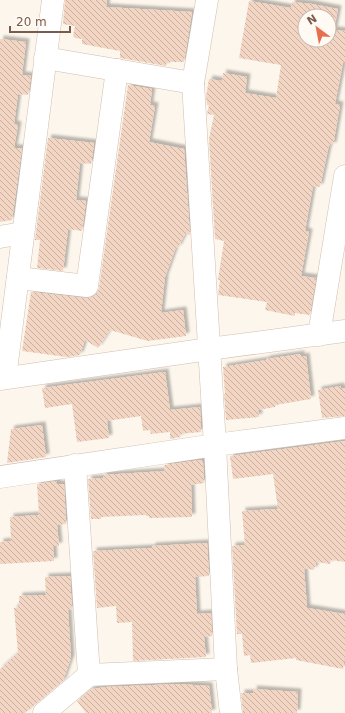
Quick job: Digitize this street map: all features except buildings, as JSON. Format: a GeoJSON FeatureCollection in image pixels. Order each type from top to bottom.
{"type":"FeatureCollection","features":[{"type":"Feature","properties":{"kind":"street"},"geometry":{"type":"LineString","coordinates":[[53,0],[18,278],[3,378],[345,331]]}},
{"type":"Feature","properties":{"kind":"street"},"geometry":{"type":"LineString","coordinates":[[207,0],[193,83],[215,445],[226,670],[231,713]]}},
{"type":"Feature","properties":{"kind":"street"},"geometry":{"type":"LineString","coordinates":[[45,58],[193,83]]}},
{"type":"Feature","properties":{"kind":"street"},"geometry":{"type":"LineString","coordinates":[[18,278],[87,286],[117,70]]}},
{"type":"Feature","properties":{"kind":"street"},"geometry":{"type":"LineString","coordinates":[[319,335],[345,176]]}},
{"type":"Feature","properties":{"kind":"street"},"geometry":{"type":"LineString","coordinates":[[0,237],[23,233]]}},
{"type":"Feature","properties":{"kind":"street"},"geometry":{"type":"LineString","coordinates":[[0,477],[215,445],[345,428]]}},
{"type":"Feature","properties":{"kind":"street"},"geometry":{"type":"LineString","coordinates":[[75,465],[89,675]]}},
{"type":"Feature","properties":{"kind":"street"},"geometry":{"type":"LineString","coordinates":[[44,713],[89,675],[226,670]]}}]}
